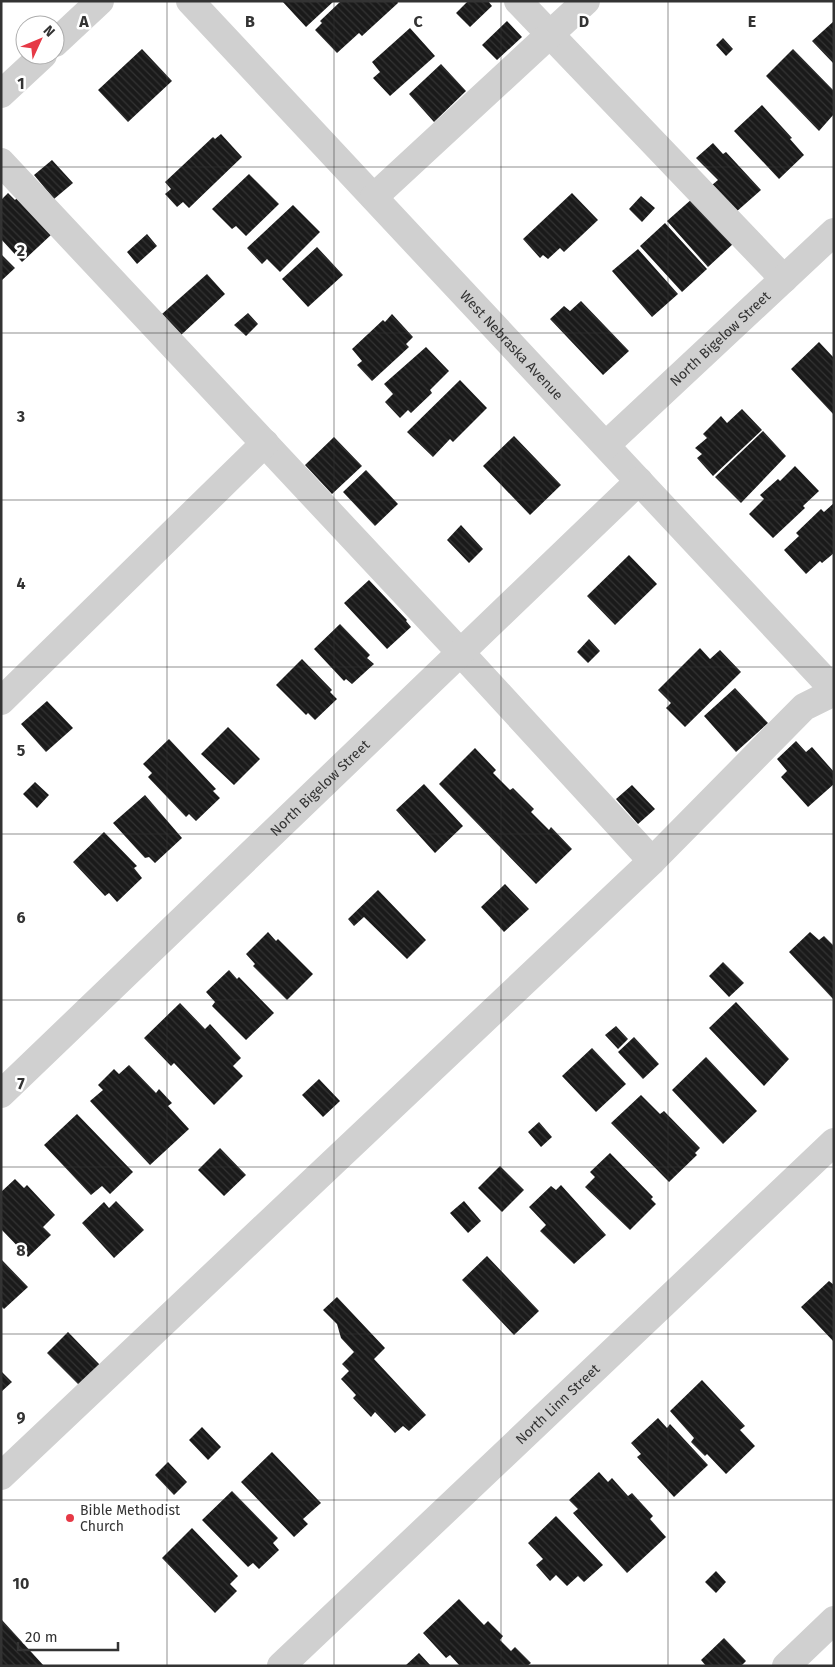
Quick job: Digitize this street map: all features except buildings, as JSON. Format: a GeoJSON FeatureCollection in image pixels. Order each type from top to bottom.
{"type":"FeatureCollection","features":[{"type":"Feature","properties":{"kind":"street"},"geometry":{"type":"LineString","coordinates":[[65,34],[100,1]]}},
{"type":"Feature","properties":{"kind":"street","name":"West Nebraska Avenue"},"geometry":{"type":"LineString","coordinates":[[190,1],[834,691]]}},
{"type":"Feature","properties":{"kind":"street"},"geometry":{"type":"LineString","coordinates":[[518,1],[784,279]]}},
{"type":"Feature","properties":{"kind":"street"},"geometry":{"type":"LineString","coordinates":[[374,198],[586,1]]}},
{"type":"Feature","properties":{"kind":"street"},"geometry":{"type":"LineString","coordinates":[[1,94],[32,65]]}},
{"type":"Feature","properties":{"kind":"street"},"geometry":{"type":"LineString","coordinates":[[1,162],[460,652],[652,861]]}},
{"type":"Feature","properties":{"kind":"street","name":"North Bigelow Street"},"geometry":{"type":"LineString","coordinates":[[606,445],[834,232]]}},
{"type":"Feature","properties":{"kind":"street"},"geometry":{"type":"LineString","coordinates":[[1,700],[265,443]]}},
{"type":"Feature","properties":{"kind":"street","name":"North Bigelow Street"},"geometry":{"type":"LineString","coordinates":[[1,1094],[639,481]]}},
{"type":"Feature","properties":{"kind":"street"},"geometry":{"type":"LineString","coordinates":[[1,1476],[652,861],[804,707],[834,691]]}},
{"type":"Feature","properties":{"kind":"street","name":"North Linn Street"},"geometry":{"type":"LineString","coordinates":[[281,1666],[834,1142]]}},
{"type":"Feature","properties":{"kind":"street"},"geometry":{"type":"LineString","coordinates":[[786,1666],[834,1620]]}},
{"type":"Feature","properties":{"kind":"place","name":"Bible Methodist Church"},"geometry":{"type":"Point","coordinates":[70,1518]}}]}
